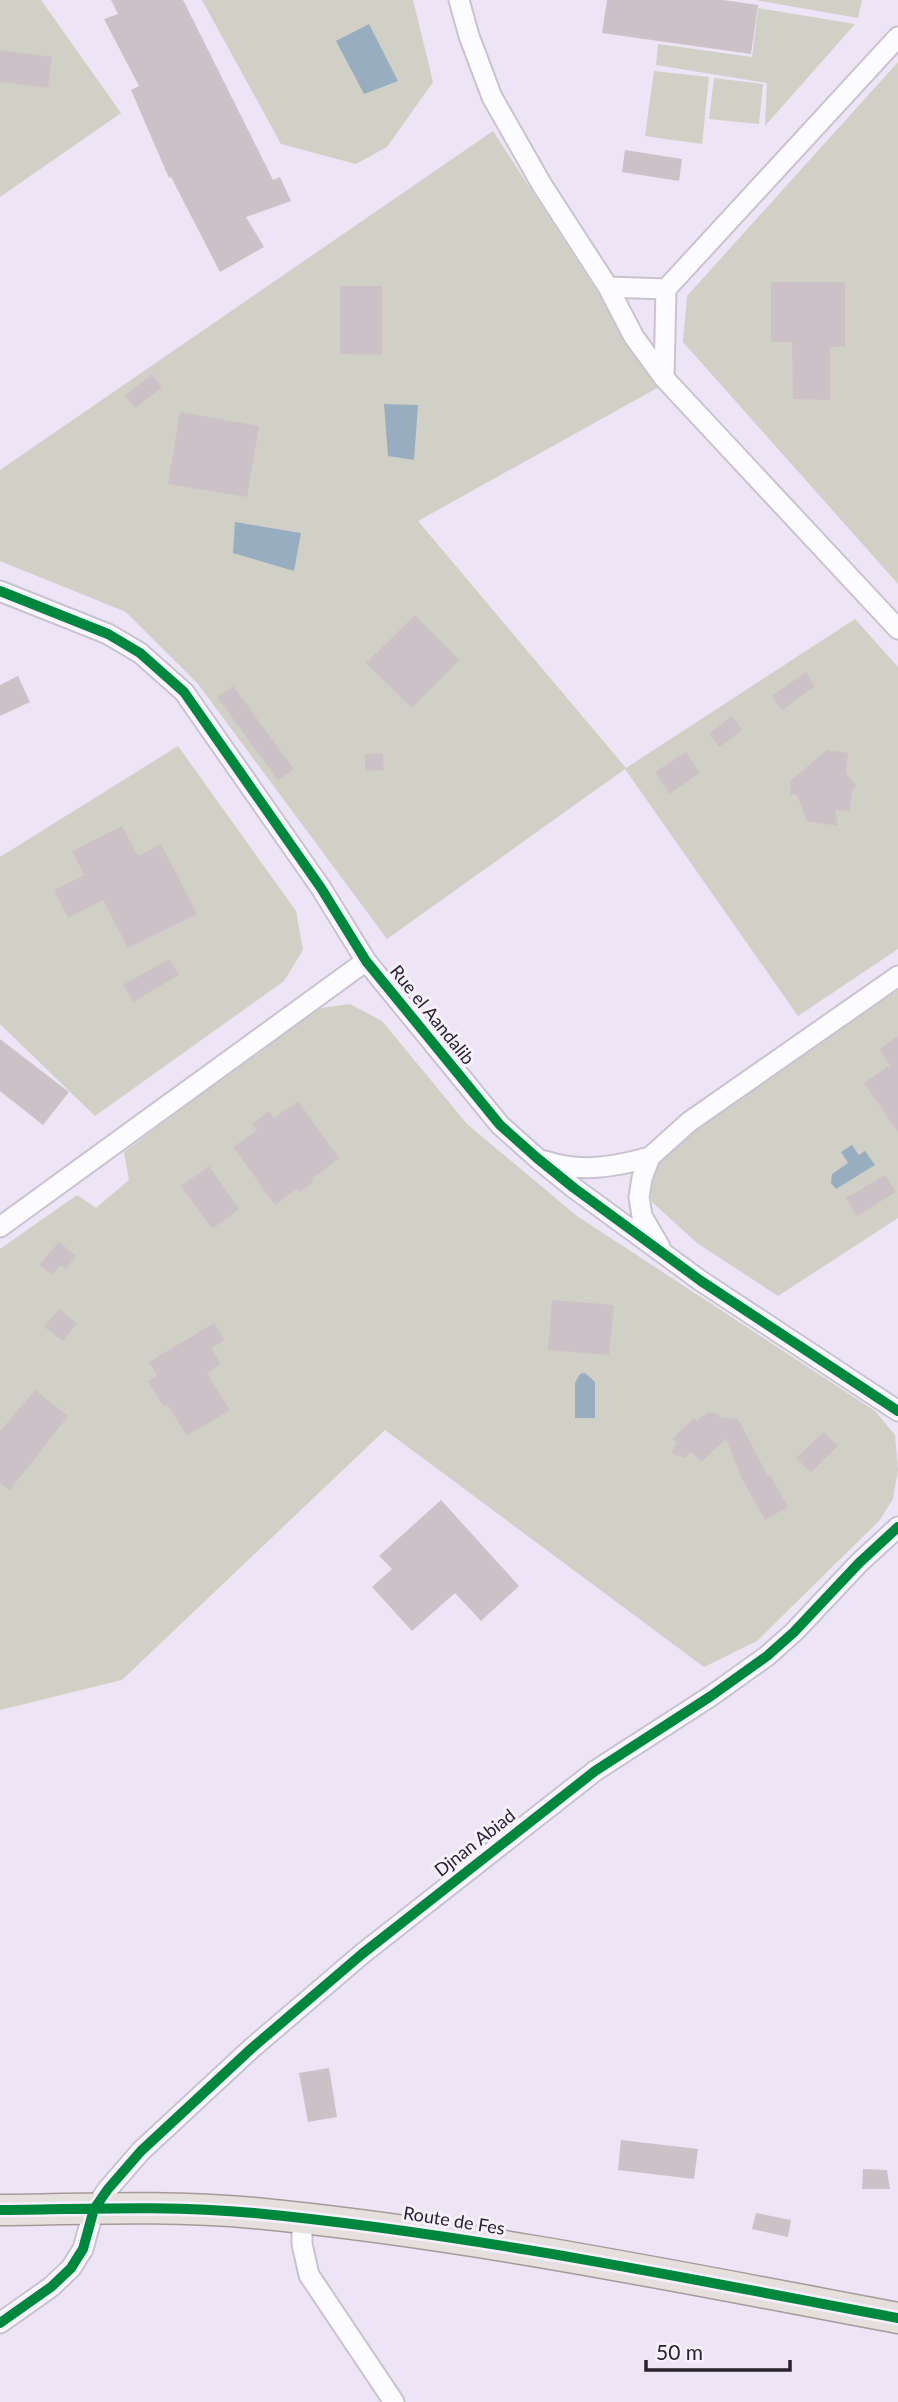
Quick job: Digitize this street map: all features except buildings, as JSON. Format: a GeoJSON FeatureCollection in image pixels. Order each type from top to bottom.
{"type":"FeatureCollection","features":[{"type":"Feature","properties":{"kind":"main road","name":"Route de Fes"},"geometry":{"type":"LineString","coordinates":[[0,2210],[239,2212],[397,2229],[582,2259],[898,2318]]}},
{"type":"Feature","properties":{"kind":"street"},"geometry":{"type":"LineString","coordinates":[[459,0],[469,36],[492,97],[542,185],[608,287],[634,337],[664,378],[898,629]]}},
{"type":"Feature","properties":{"kind":"street"},"geometry":{"type":"LineString","coordinates":[[664,378],[666,289],[898,37]]}},
{"type":"Feature","properties":{"kind":"street"},"geometry":{"type":"LineString","coordinates":[[608,287],[666,289]]}},
{"type":"Feature","properties":{"kind":"street","name":"Rue el Aandalib"},"geometry":{"type":"LineString","coordinates":[[0,592],[108,634],[140,653],[184,692],[321,888],[366,961],[500,1125],[537,1158],[665,1254],[898,1411]]}},
{"type":"Feature","properties":{"kind":"street"},"geometry":{"type":"LineString","coordinates":[[0,1227],[366,961]]}},
{"type":"Feature","properties":{"kind":"street"},"geometry":{"type":"LineString","coordinates":[[665,1254],[642,1216],[639,1197],[642,1178],[650,1157],[689,1122],[898,976]]}},
{"type":"Feature","properties":{"kind":"street"},"geometry":{"type":"LineString","coordinates":[[537,1158],[561,1167],[587,1168],[650,1157]]}},
{"type":"Feature","properties":{"kind":"street","name":"Djnan Abiad"},"geometry":{"type":"LineString","coordinates":[[94,2209],[141,2151],[252,2048],[362,1954],[595,1771],[711,1696],[767,1656],[898,1527]]}},
{"type":"Feature","properties":{"kind":"street"},"geometry":{"type":"LineString","coordinates":[[0,2323],[51,2287],[71,2269],[83,2249],[94,2209]]}},
{"type":"Feature","properties":{"kind":"street"},"geometry":{"type":"LineString","coordinates":[[302,2218],[302,2244],[309,2275],[394,2402]]}},
{"type":"Feature","properties":{"kind":"shaded area"},"geometry":{"type":"Polygon","coordinates":[[[0,0],[41,0],[121,113],[0,197],[0,0]]]}},
{"type":"Feature","properties":{"kind":"shaded area"},"geometry":{"type":"Polygon","coordinates":[[[202,0],[413,0],[433,82],[387,147],[356,164],[281,144],[202,0]]]}},
{"type":"Feature","properties":{"kind":"shaded area"},"geometry":{"type":"Polygon","coordinates":[[[755,0],[862,0],[858,18],[755,0]]]}},
{"type":"Feature","properties":{"kind":"shaded area"},"geometry":{"type":"Polygon","coordinates":[[[758,8],[855,24],[765,126],[767,83],[656,65],[658,44],[752,57],[758,8]]]}},
{"type":"Feature","properties":{"kind":"shaded area"},"geometry":{"type":"Polygon","coordinates":[[[898,62],[898,584],[683,342],[687,296],[898,62]]]}},
{"type":"Feature","properties":{"kind":"shaded area"},"geometry":{"type":"Polygon","coordinates":[[[654,71],[709,77],[702,144],[645,136],[654,71]]]}},
{"type":"Feature","properties":{"kind":"shaded area"},"geometry":{"type":"Polygon","coordinates":[[[714,78],[763,84],[759,124],[709,119],[714,78]]]}},
{"type":"Feature","properties":{"kind":"shaded area"},"geometry":{"type":"Polygon","coordinates":[[[493,131],[659,387],[418,521],[626,768],[855,619],[898,667],[898,949],[798,1016],[625,769],[387,939],[198,684],[126,612],[0,561],[0,470],[493,131]]]}},
{"type":"Feature","properties":{"kind":"shaded area"},"geometry":{"type":"Polygon","coordinates":[[[178,746],[296,911],[303,950],[284,981],[95,1116],[0,1024],[0,857],[178,746]]]}},
{"type":"Feature","properties":{"kind":"shaded area"},"geometry":{"type":"Polygon","coordinates":[[[898,990],[898,1218],[778,1296],[697,1243],[652,1202],[649,1182],[670,1144],[898,990]]]}},
{"type":"Feature","properties":{"kind":"shaded area"},"geometry":{"type":"Polygon","coordinates":[[[350,1004],[382,1021],[467,1124],[577,1216],[875,1411],[895,1435],[898,1470],[893,1499],[879,1521],[757,1641],[704,1667],[385,1430],[122,1680],[0,1710],[0,1249],[77,1195],[96,1208],[129,1180],[124,1152],[314,1009],[350,1004]]]}},
{"type":"Feature","properties":{"kind":"water"},"geometry":{"type":"Polygon","coordinates":[[[369,24],[398,81],[364,94],[336,41],[369,24]]]}},
{"type":"Feature","properties":{"kind":"water"},"geometry":{"type":"Polygon","coordinates":[[[384,404],[418,405],[414,460],[388,456],[384,404]]]}},
{"type":"Feature","properties":{"kind":"water"},"geometry":{"type":"Polygon","coordinates":[[[235,522],[301,533],[294,571],[233,553],[235,522]]]}},
{"type":"Feature","properties":{"kind":"water"},"geometry":{"type":"Polygon","coordinates":[[[852,1145],[859,1155],[865,1151],[875,1165],[836,1189],[831,1183],[832,1174],[848,1163],[841,1152],[852,1145]]]}},
{"type":"Feature","properties":{"kind":"water"},"geometry":{"type":"Polygon","coordinates":[[[585,1373],[595,1382],[595,1418],[575,1418],[575,1383],[580,1374],[585,1373]]]}},
{"type":"Feature","properties":{"kind":"cycle path"},"geometry":{"type":"LineString","coordinates":[[0,591],[108,634],[140,653],[184,692],[321,888],[366,961],[500,1125],[574,1188],[701,1281],[898,1411]]}},
{"type":"Feature","properties":{"kind":"cycle path"},"geometry":{"type":"LineString","coordinates":[[0,2323],[51,2287],[71,2268],[83,2249],[94,2209],[108,2189],[141,2151],[252,2048],[362,1954],[595,1771],[711,1696],[767,1656],[898,1527]]}},
{"type":"Feature","properties":{"kind":"cycle path"},"geometry":{"type":"LineString","coordinates":[[0,2210],[191,2209],[335,2222],[577,2258],[898,2318]]}}]}
